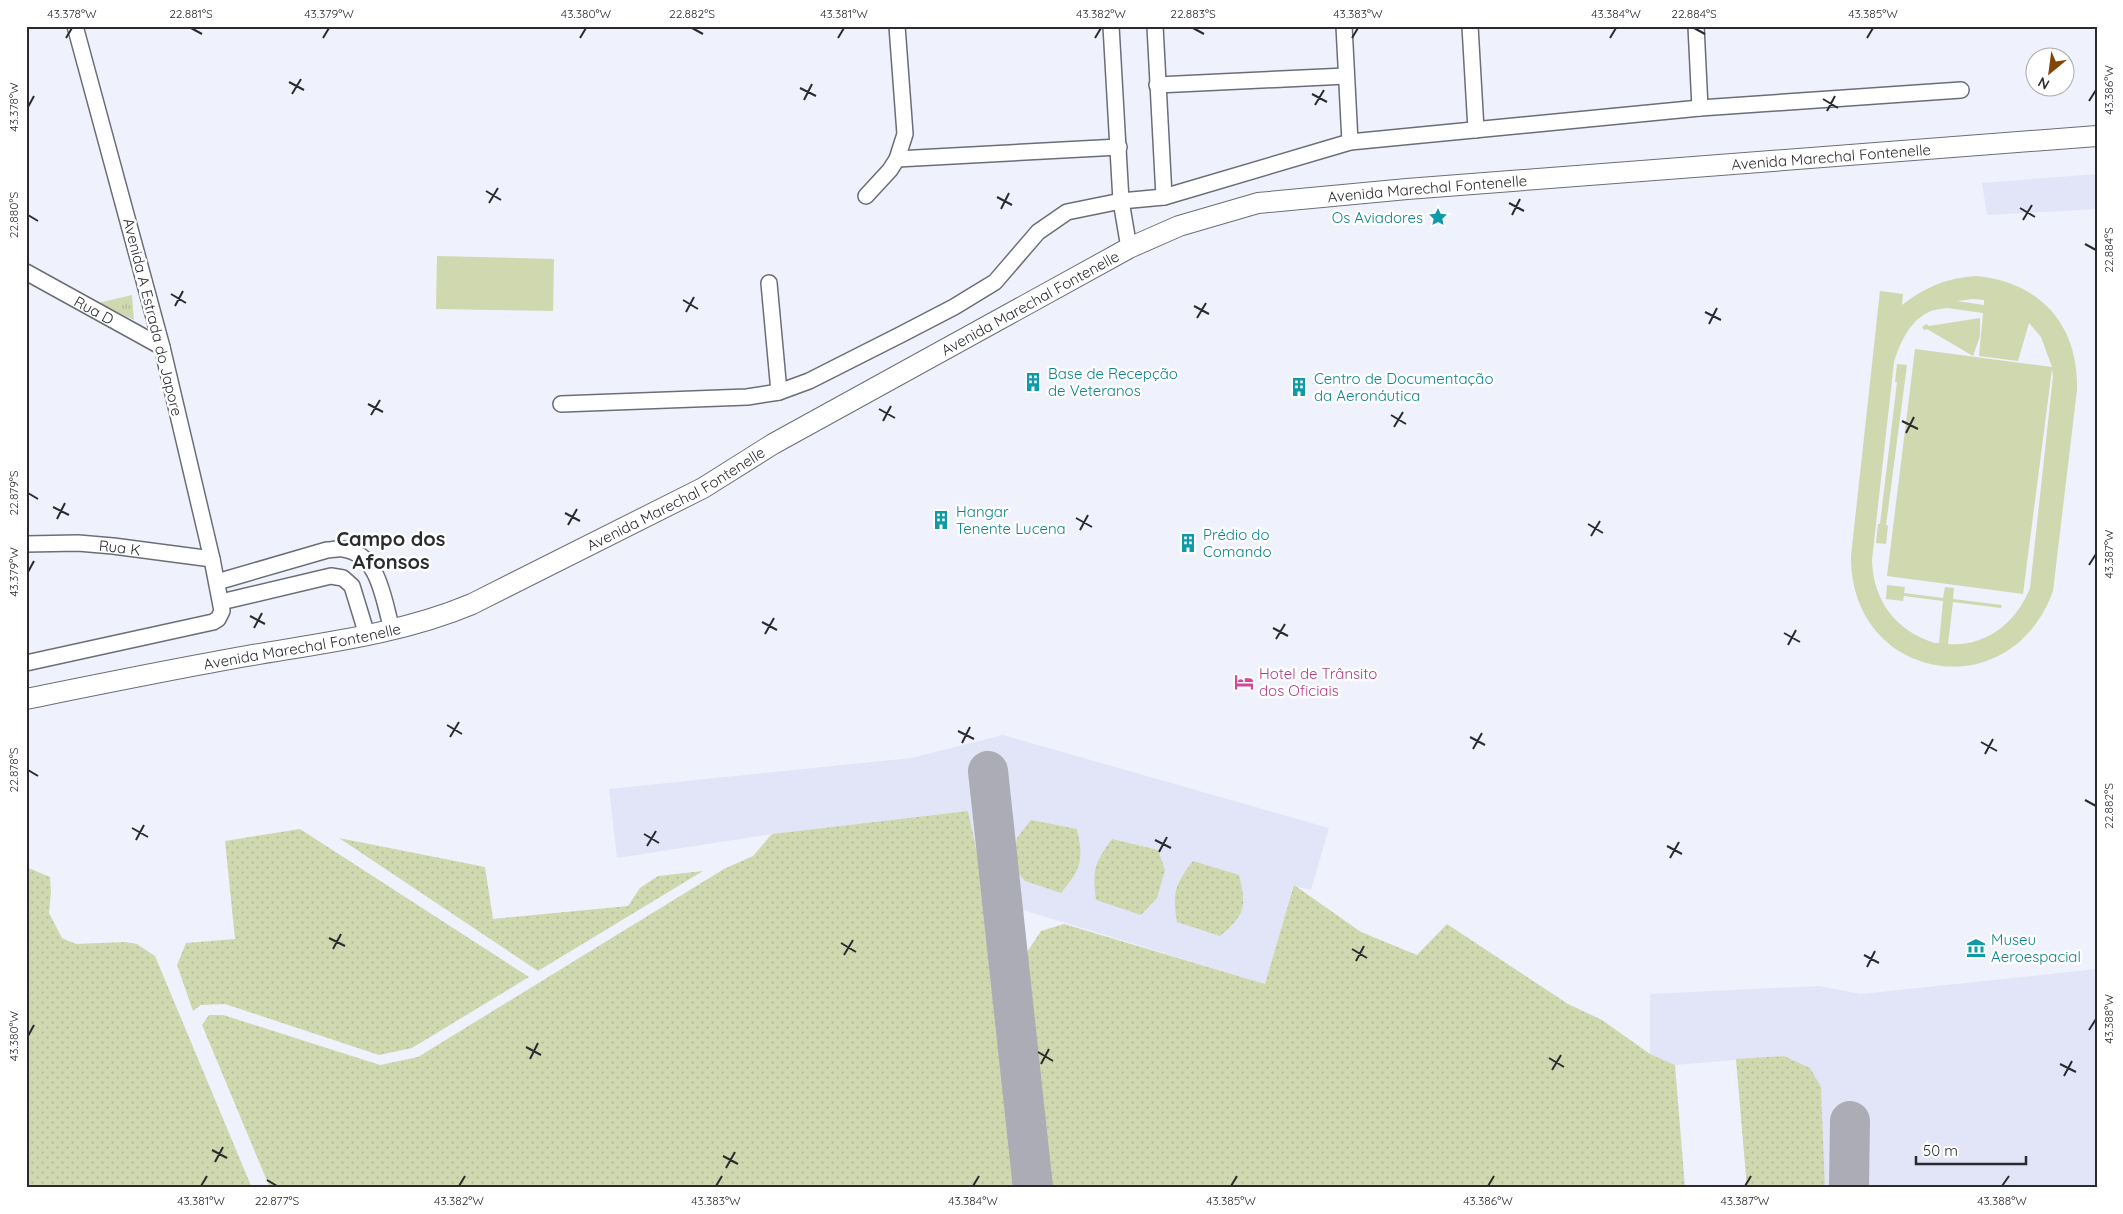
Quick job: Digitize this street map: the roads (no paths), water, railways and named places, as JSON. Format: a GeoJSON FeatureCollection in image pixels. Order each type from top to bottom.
{"type":"FeatureCollection","features":[{"type":"Feature","properties":{"kind":"main road","name":"Avenida Marechal Fontenelle"},"geometry":{"type":"LineString","coordinates":[[26,699],[175,668],[367,635],[443,616],[472,604],[703,488],[773,444],[1130,248],[1179,226],[1258,203],[1407,189],[2097,136]]}},
{"type":"Feature","properties":{"kind":"street","name":"Avenida A Estrada do Japore"},"geometry":{"type":"LineString","coordinates":[[75,26],[162,347],[212,558],[221,606]]}},
{"type":"Feature","properties":{"kind":"street"},"geometry":{"type":"LineString","coordinates":[[866,196],[890,170],[897,159],[905,134],[897,26]]}},
{"type":"Feature","properties":{"kind":"street"},"geometry":{"type":"LineString","coordinates":[[1111,26],[1121,201],[1130,248]]}},
{"type":"Feature","properties":{"kind":"street"},"geometry":{"type":"LineString","coordinates":[[1155,26],[1164,197]]}},
{"type":"Feature","properties":{"kind":"street"},"geometry":{"type":"LineString","coordinates":[[1344,26],[1350,142]]}},
{"type":"Feature","properties":{"kind":"street"},"geometry":{"type":"LineString","coordinates":[[1470,26],[1476,130]]}},
{"type":"Feature","properties":{"kind":"street"},"geometry":{"type":"LineString","coordinates":[[1696,26],[1700,108]]}},
{"type":"Feature","properties":{"kind":"street"},"geometry":{"type":"LineString","coordinates":[[1157,85],[1346,76]]}},
{"type":"Feature","properties":{"kind":"street"},"geometry":{"type":"LineString","coordinates":[[561,404],[747,397],[779,392],[809,381],[902,334],[954,307],[995,282],[1007,271],[1038,232],[1067,212],[1121,201],[1164,197],[1350,142],[1700,108],[1961,90]]}},
{"type":"Feature","properties":{"kind":"street"},"geometry":{"type":"LineString","coordinates":[[897,159],[1119,147]]}},
{"type":"Feature","properties":{"kind":"street","name":"Rua D"},"geometry":{"type":"LineString","coordinates":[[26,272],[162,347]]}},
{"type":"Feature","properties":{"kind":"street"},"geometry":{"type":"LineString","coordinates":[[769,283],[779,392]]}},
{"type":"Feature","properties":{"kind":"street","name":"Rua K"},"geometry":{"type":"LineString","coordinates":[[26,544],[78,543],[212,558]]}},
{"type":"Feature","properties":{"kind":"street"},"geometry":{"type":"LineString","coordinates":[[217,582],[327,550],[343,549],[355,553],[368,561],[375,571],[392,629]]}},
{"type":"Feature","properties":{"kind":"street"},"geometry":{"type":"LineString","coordinates":[[343,578],[355,553]]}},
{"type":"Feature","properties":{"kind":"street"},"geometry":{"type":"LineString","coordinates":[[264,569],[269,592]]}},
{"type":"Feature","properties":{"kind":"street"},"geometry":{"type":"LineString","coordinates":[[26,663],[213,622],[218,619],[221,606],[331,576],[343,578],[352,586],[367,635]]}},
{"type":"Feature","properties":{"kind":"place","name":"Os Aviadores"},"geometry":{"type":"Point","coordinates":[1438,217]}},
{"type":"Feature","properties":{"kind":"place","name":"Base de Recepção de Veteranos"},"geometry":{"type":"Point","coordinates":[1033,382]}},
{"type":"Feature","properties":{"kind":"place","name":"Centro de Documentação da Aeronáutica"},"geometry":{"type":"Point","coordinates":[1299,387]}},
{"type":"Feature","properties":{"kind":"place","name":"Hangar Tenente Lucena"},"geometry":{"type":"Point","coordinates":[941,520]}},
{"type":"Feature","properties":{"kind":"place","name":"Prédio do Comando"},"geometry":{"type":"Point","coordinates":[1188,543]}},
{"type":"Feature","properties":{"kind":"place","name":"Hotel de Trânsito dos Oficiais"},"geometry":{"type":"Point","coordinates":[1244,682]}},
{"type":"Feature","properties":{"kind":"place","name":"Museu Aeroespacial"},"geometry":{"type":"Point","coordinates":[1976,948]}},
{"type":"Feature","properties":{"kind":"district","name":"Campo dos Afonsos"},"geometry":{"type":"Point","coordinates":[391,550]}}]}
